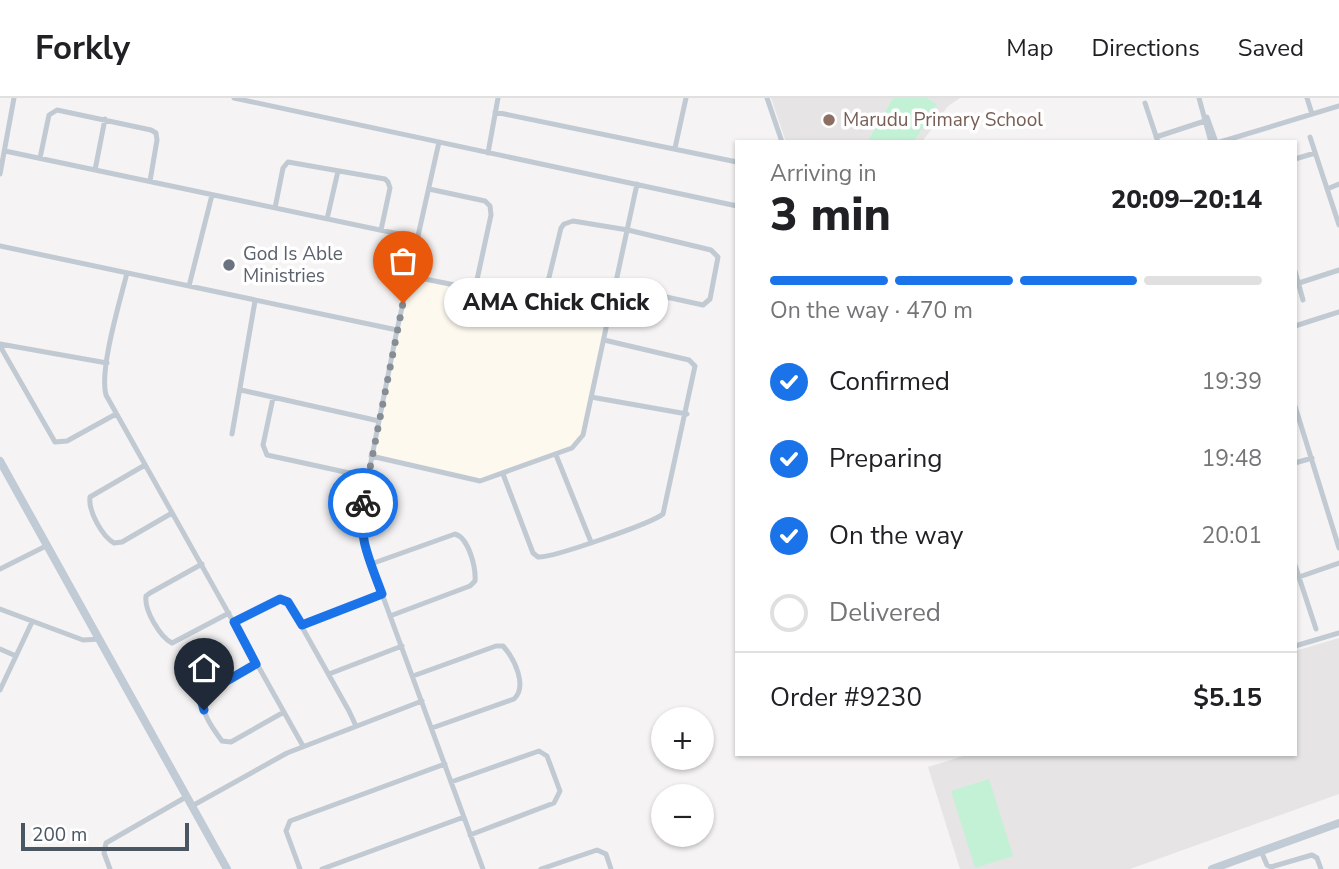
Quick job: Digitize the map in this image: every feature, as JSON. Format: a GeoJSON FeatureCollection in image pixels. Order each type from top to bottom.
{"type":"FeatureCollection","features":[{"type":"Feature","properties":{"kind":"street"},"geometry":{"type":"LineString","coordinates":[[0,174],[14,98]]}},
{"type":"Feature","properties":{"kind":"street"},"geometry":{"type":"LineString","coordinates":[[234,98],[735,206]]}},
{"type":"Feature","properties":{"kind":"street"},"geometry":{"type":"LineString","coordinates":[[488,153],[498,98]]}},
{"type":"Feature","properties":{"kind":"street"},"geometry":{"type":"LineString","coordinates":[[675,148],[686,98]]}},
{"type":"Feature","properties":{"kind":"street"},"geometry":{"type":"LineString","coordinates":[[766,98],[781,140]]}},
{"type":"Feature","properties":{"kind":"street"},"geometry":{"type":"LineString","coordinates":[[1199,98],[1211,140]]}},
{"type":"Feature","properties":{"kind":"street"},"geometry":{"type":"LineString","coordinates":[[1307,98],[1312,114]]}},
{"type":"Feature","properties":{"kind":"street"},"geometry":{"type":"LineString","coordinates":[[1145,103],[1157,139],[1206,120]]}},
{"type":"Feature","properties":{"kind":"street"},"geometry":{"type":"LineString","coordinates":[[1225,140],[1339,106]]}},
{"type":"Feature","properties":{"kind":"street"},"geometry":{"type":"LineString","coordinates":[[40,158],[52,111],[105,119],[155,132],[157,138],[150,181]]}},
{"type":"Feature","properties":{"kind":"street"},"geometry":{"type":"LineString","coordinates":[[495,112],[735,162]]}},
{"type":"Feature","properties":{"kind":"street"},"geometry":{"type":"LineString","coordinates":[[95,170],[105,119]]}},
{"type":"Feature","properties":{"kind":"street"},"geometry":{"type":"LineString","coordinates":[[1206,120],[1217,140]]}},
{"type":"Feature","properties":{"kind":"street"},"geometry":{"type":"LineString","coordinates":[[1310,137],[1339,225]]}},
{"type":"Feature","properties":{"kind":"street"},"geometry":{"type":"LineString","coordinates":[[439,142],[371,456],[360,525],[371,564],[483,869]]}},
{"type":"Feature","properties":{"kind":"street"},"geometry":{"type":"LineString","coordinates":[[5,151],[418,238]]}},
{"type":"Feature","properties":{"kind":"street"},"geometry":{"type":"LineString","coordinates":[[1297,158],[1315,153]]}},
{"type":"Feature","properties":{"kind":"street"},"geometry":{"type":"LineString","coordinates":[[275,208],[286,163],[294,162],[385,180],[389,183],[382,230]]}},
{"type":"Feature","properties":{"kind":"street"},"geometry":{"type":"LineString","coordinates":[[327,219],[338,171]]}},
{"type":"Feature","properties":{"kind":"street"},"geometry":{"type":"LineString","coordinates":[[371,456],[480,481],[556,455],[580,442],[637,184]]}},
{"type":"Feature","properties":{"kind":"street"},"geometry":{"type":"LineString","coordinates":[[1327,189],[1339,184]]}},
{"type":"Feature","properties":{"kind":"street"},"geometry":{"type":"LineString","coordinates":[[429,189],[485,201],[490,206],[491,215],[475,289]]}},
{"type":"Feature","properties":{"kind":"street"},"geometry":{"type":"LineString","coordinates":[[189,286],[212,195]]}},
{"type":"Feature","properties":{"kind":"street"},"geometry":{"type":"LineString","coordinates":[[543,302],[561,228],[576,220],[716,252],[719,257],[711,296],[700,305],[616,286]]}},
{"type":"Feature","properties":{"kind":"street"},"geometry":{"type":"LineString","coordinates":[[0,246],[397,330]]}},
{"type":"Feature","properties":{"kind":"street"},"geometry":{"type":"LineString","coordinates":[[1299,283],[1339,270]]}},
{"type":"Feature","properties":{"kind":"street"},"geometry":{"type":"LineString","coordinates":[[127,273],[104,387],[116,414],[303,746]]}},
{"type":"Feature","properties":{"kind":"street"},"geometry":{"type":"LineString","coordinates":[[410,276],[609,316]]}},
{"type":"Feature","properties":{"kind":"street"},"geometry":{"type":"LineString","coordinates":[[1297,277],[1303,300]]}},
{"type":"Feature","properties":{"kind":"street"},"geometry":{"type":"LineString","coordinates":[[232,434],[255,301]]}},
{"type":"Feature","properties":{"kind":"street"},"geometry":{"type":"LineString","coordinates":[[1297,325],[1339,312]]}},
{"type":"Feature","properties":{"kind":"street"},"geometry":{"type":"LineString","coordinates":[[503,474],[533,553],[538,557],[547,557],[591,542],[663,514],[687,414],[695,369],[693,362],[604,340]]}},
{"type":"Feature","properties":{"kind":"street"},"geometry":{"type":"LineString","coordinates":[[0,345],[107,363]]}},
{"type":"Feature","properties":{"kind":"street"},"geometry":{"type":"LineString","coordinates":[[0,345],[55,442],[67,441],[116,414]]}},
{"type":"Feature","properties":{"kind":"street"},"geometry":{"type":"LineString","coordinates":[[241,390],[379,421]]}},
{"type":"Feature","properties":{"kind":"street"},"geometry":{"type":"LineString","coordinates":[[592,397],[687,414]]}},
{"type":"Feature","properties":{"kind":"street"},"geometry":{"type":"LineString","coordinates":[[273,398],[263,445],[267,455],[368,477]]}},
{"type":"Feature","properties":{"kind":"street"},"geometry":{"type":"LineString","coordinates":[[1297,412],[1339,548]]}},
{"type":"Feature","properties":{"kind":"street"},"geometry":{"type":"LineString","coordinates":[[556,455],[591,542]]}},
{"type":"Feature","properties":{"kind":"street"},"geometry":{"type":"LineString","coordinates":[[1297,462],[1311,458]]}},
{"type":"Feature","properties":{"kind":"street"},"geometry":{"type":"LineString","coordinates":[[0,461],[227,869]]}},
{"type":"Feature","properties":{"kind":"street"},"geometry":{"type":"LineString","coordinates":[[145,466],[90,497],[89,506],[106,537],[114,542],[122,542],[172,513]]}},
{"type":"Feature","properties":{"kind":"street"},"geometry":{"type":"LineString","coordinates":[[1329,516],[1339,513]]}},
{"type":"Feature","properties":{"kind":"street"},"geometry":{"type":"LineString","coordinates":[[371,564],[455,534],[461,535],[465,540],[475,581],[470,586],[390,616]]}},
{"type":"Feature","properties":{"kind":"street"},"geometry":{"type":"LineString","coordinates":[[0,569],[48,545]]}},
{"type":"Feature","properties":{"kind":"street"},"geometry":{"type":"LineString","coordinates":[[1299,577],[1339,563]]}},
{"type":"Feature","properties":{"kind":"street"},"geometry":{"type":"LineString","coordinates":[[202,564],[146,597],[146,605],[164,638],[172,643],[229,613]]}},
{"type":"Feature","properties":{"kind":"street"},"geometry":{"type":"LineString","coordinates":[[1297,571],[1316,629]]}},
{"type":"Feature","properties":{"kind":"street"},"geometry":{"type":"LineString","coordinates":[[302,625],[382,594]]}},
{"type":"Feature","properties":{"kind":"street"},"geometry":{"type":"LineString","coordinates":[[234,622],[280,599],[288,602],[356,726]]}},
{"type":"Feature","properties":{"kind":"street"},"geometry":{"type":"LineString","coordinates":[[0,609],[83,640],[100,639]]}},
{"type":"Feature","properties":{"kind":"street"},"geometry":{"type":"LineString","coordinates":[[0,690],[32,622]]}},
{"type":"Feature","properties":{"kind":"street"},"geometry":{"type":"LineString","coordinates":[[1297,645],[1339,633]]}},
{"type":"Feature","properties":{"kind":"street"},"geometry":{"type":"LineString","coordinates":[[329,674],[402,646]]}},
{"type":"Feature","properties":{"kind":"street"},"geometry":{"type":"LineString","coordinates":[[413,676],[496,646],[503,646],[520,682],[521,689],[514,699],[432,728]]}},
{"type":"Feature","properties":{"kind":"street"},"geometry":{"type":"LineString","coordinates":[[0,649],[16,656]]}},
{"type":"Feature","properties":{"kind":"street"},"geometry":{"type":"LineString","coordinates":[[256,664],[204,694],[202,704],[211,724],[222,741],[231,742],[284,712]]}},
{"type":"Feature","properties":{"kind":"street"},"geometry":{"type":"LineString","coordinates":[[191,806],[303,746],[422,701]]}},
{"type":"Feature","properties":{"kind":"street"},"geometry":{"type":"LineString","coordinates":[[451,782],[538,751],[547,756],[556,779],[560,791],[554,803],[470,835]]}},
{"type":"Feature","properties":{"kind":"street"},"geometry":{"type":"LineString","coordinates":[[300,869],[286,831],[290,821],[445,764]]}},
{"type":"Feature","properties":{"kind":"street"},"geometry":{"type":"LineString","coordinates":[[110,869],[104,853],[106,843],[187,797]]}},
{"type":"Feature","properties":{"kind":"street"},"geometry":{"type":"LineString","coordinates":[[322,869],[464,817]]}},
{"type":"Feature","properties":{"kind":"street"},"geometry":{"type":"LineString","coordinates":[[1212,869],[1339,823]]}},
{"type":"Feature","properties":{"kind":"street"},"geometry":{"type":"LineString","coordinates":[[541,869],[597,850],[606,854],[611,869]]}},
{"type":"Feature","properties":{"kind":"street"},"geometry":{"type":"LineString","coordinates":[[1261,851],[1270,867],[1276,868],[1312,855],[1317,858],[1321,869]]}},
{"type":"Feature","properties":{"kind":"shaded area","name":"Marudu Primary School"},"geometry":{"type":"Polygon","coordinates":[[[771,98],[893,98],[868,140],[785,140],[771,98]]]}},
{"type":"Feature","properties":{"kind":"shaded area","name":"Marudu Primary School"},"geometry":{"type":"Polygon","coordinates":[[[927,98],[960,98],[948,106],[923,140],[915,140],[937,104],[927,98]]]}},
{"type":"Feature","properties":{"kind":"shaded area"},"geometry":{"type":"Polygon","coordinates":[[[410,276],[609,316],[583,435],[572,448],[480,481],[371,456],[410,276]]]}},
{"type":"Feature","properties":{"kind":"shaded area"},"geometry":{"type":"Polygon","coordinates":[[[1339,638],[1339,794],[1130,869],[960,869],[928,767],[964,756],[1297,756],[1297,650],[1339,638]]]}},
{"type":"Feature","properties":{"kind":"green space"},"geometry":{"type":"Polygon","coordinates":[[[893,98],[927,98],[937,104],[915,140],[868,140],[893,98]]]}},
{"type":"Feature","properties":{"kind":"green space"},"geometry":{"type":"Polygon","coordinates":[[[989,779],[1013,856],[975,868],[951,791],[989,779]]]}},
{"type":"Feature","properties":{"kind":"way so far"},"geometry":{"type":"LineString","coordinates":[[363,503],[403,303]]}},
{"type":"Feature","properties":{"kind":"place","name":"Marudu Primary School"},"geometry":{"type":"Point","coordinates":[829,120]}},
{"type":"Feature","properties":{"kind":"place","name":"God Is Able Ministries"},"geometry":{"type":"Point","coordinates":[229,265]}},
{"type":"Feature","properties":{"kind":"place","name":"AMA Chick Chick"},"geometry":{"type":"Point","coordinates":[403,303]}},
{"type":"Feature","properties":{"kind":"route"},"geometry":{"type":"LineString","coordinates":[[204,710],[201,699],[204,694],[256,664],[234,622],[280,599],[288,602],[302,625],[382,594],[361,532],[363,503]]}}]}
